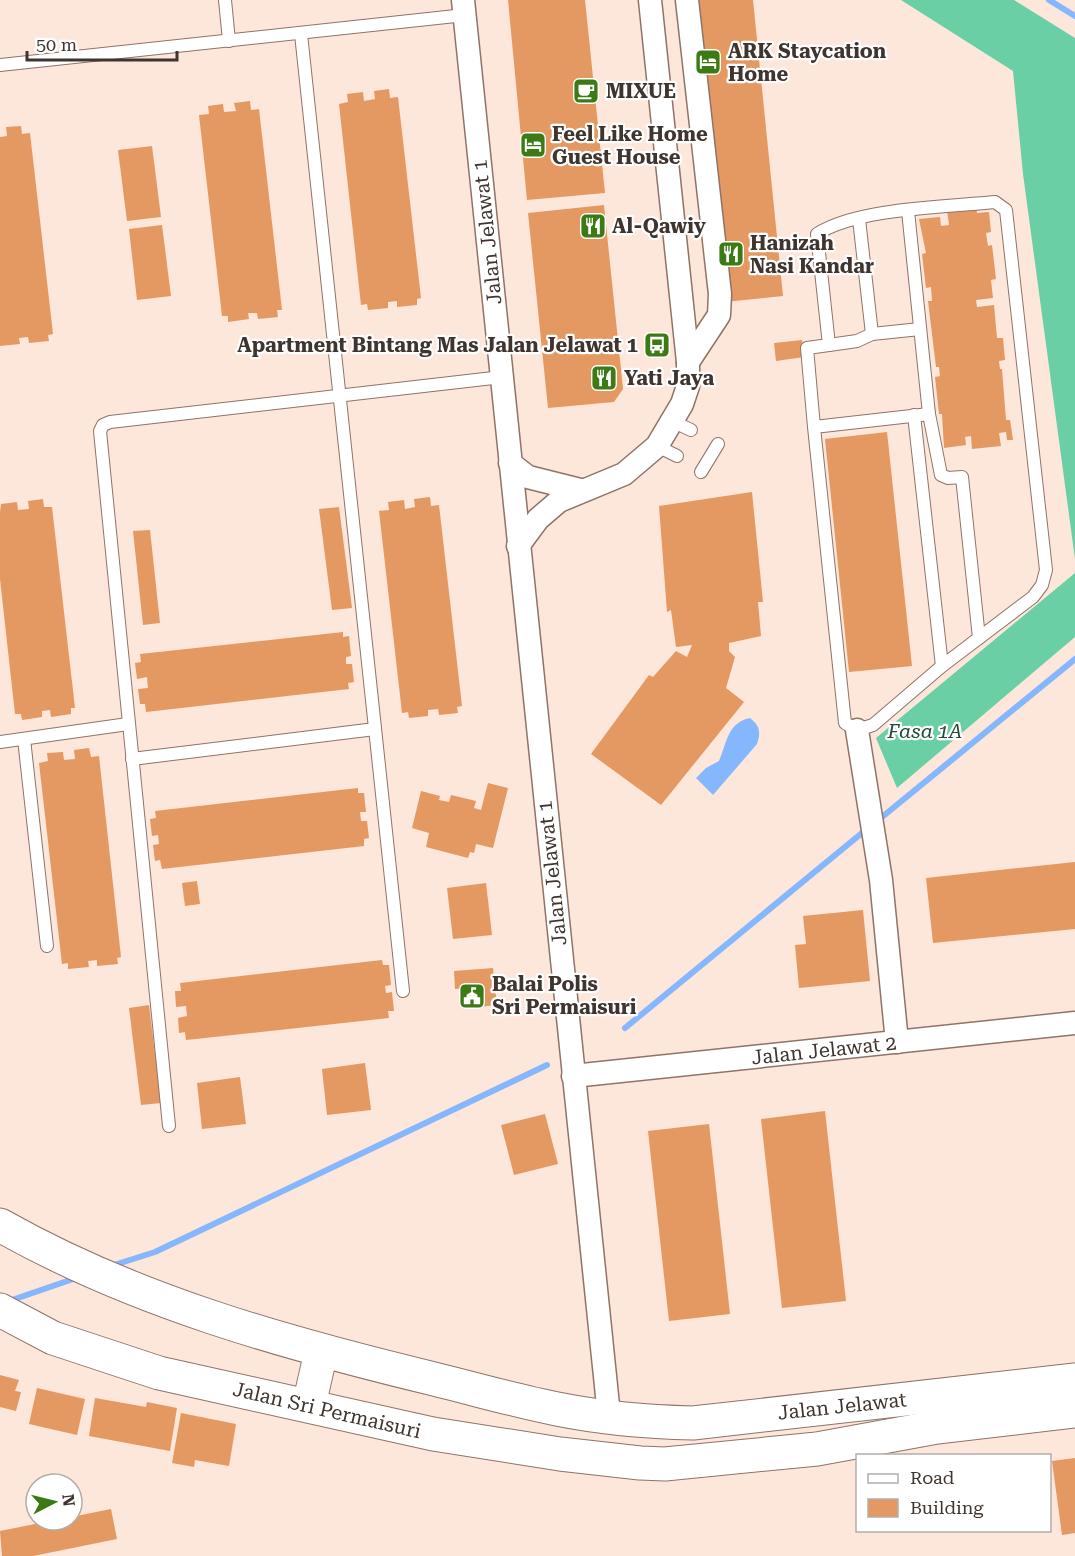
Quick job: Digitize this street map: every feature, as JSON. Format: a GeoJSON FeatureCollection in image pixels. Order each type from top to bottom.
{"type":"FeatureCollection","features":[{"type":"Feature","properties":{"kind":"street"},"geometry":{"type":"LineString","coordinates":[[518,546],[548,509],[580,490],[624,474],[682,426],[688,386],[688,362],[650,0]]}},
{"type":"Feature","properties":{"kind":"street"},"geometry":{"type":"LineString","coordinates":[[687,0],[720,294],[719,315],[688,362]]}},
{"type":"Feature","properties":{"kind":"street","name":"Jalan Jelawat 1"},"geometry":{"type":"LineString","coordinates":[[464,8],[609,1415]]}},
{"type":"Feature","properties":{"kind":"street"},"geometry":{"type":"LineString","coordinates":[[510,463],[528,477],[580,490]]}},
{"type":"Feature","properties":{"kind":"street"},"geometry":{"type":"LineString","coordinates":[[857,730],[881,880],[897,1042]]}},
{"type":"Feature","properties":{"kind":"street","name":"Jalan Jelawat 2"},"geometry":{"type":"LineString","coordinates":[[573,1076],[1075,1023]]}},
{"type":"Feature","properties":{"kind":"street"},"geometry":{"type":"LineString","coordinates":[[0,1225],[57,1257],[134,1289],[321,1352],[558,1410],[609,1415]]}},
{"type":"Feature","properties":{"kind":"street","name":"Jalan Sri Permaisuri"},"geometry":{"type":"LineString","coordinates":[[0,1310],[53,1338],[159,1373],[433,1434],[560,1454],[665,1464]]}},
{"type":"Feature","properties":{"kind":"street"},"geometry":{"type":"LineString","coordinates":[[309,1405],[321,1352]]}},
{"type":"Feature","properties":{"kind":"street","name":"Jalan Jelawat"},"geometry":{"type":"LineString","coordinates":[[609,1415],[646,1422],[693,1423],[1075,1380]]}},
{"type":"Feature","properties":{"kind":"street","name":"Jalan Jelawat"},"geometry":{"type":"LineString","coordinates":[[665,1464],[817,1449],[937,1427],[1075,1411]]}},
{"type":"Feature","properties":{"kind":"street"},"geometry":{"type":"LineString","coordinates":[[560,1454],[592,1439],[602,1429],[609,1415]]}},
{"type":"Feature","properties":{"kind":"street"},"geometry":{"type":"LineString","coordinates":[[609,1415],[611,1429],[620,1439],[665,1464]]}},
{"type":"Feature","properties":{"kind":"lane"},"geometry":{"type":"LineString","coordinates":[[225,0],[229,41]]}},
{"type":"Feature","properties":{"kind":"lane"},"geometry":{"type":"LineString","coordinates":[[0,65],[301,34],[464,8]]}},
{"type":"Feature","properties":{"kind":"lane"},"geometry":{"type":"LineString","coordinates":[[301,34],[403,991]]}},
{"type":"Feature","properties":{"kind":"lane"},"geometry":{"type":"LineString","coordinates":[[829,345],[817,234],[831,225],[908,211],[995,202],[1006,210],[1046,570],[1042,585],[1033,597],[942,666],[873,724],[857,730],[845,723],[807,348],[829,345],[857,341],[872,334],[920,329]]}},
{"type":"Feature","properties":{"kind":"lane"},"geometry":{"type":"LineString","coordinates":[[908,211],[929,414],[941,475],[948,478],[962,477],[979,638]]}},
{"type":"Feature","properties":{"kind":"lane"},"geometry":{"type":"LineString","coordinates":[[859,219],[872,334]]}},
{"type":"Feature","properties":{"kind":"lane"},"geometry":{"type":"LineString","coordinates":[[169,1126],[100,432],[103,425],[502,378]]}},
{"type":"Feature","properties":{"kind":"lane"},"geometry":{"type":"LineString","coordinates":[[814,427],[929,414]]}},
{"type":"Feature","properties":{"kind":"lane"},"geometry":{"type":"LineString","coordinates":[[914,415],[942,666]]}},
{"type":"Feature","properties":{"kind":"lane"},"geometry":{"type":"LineString","coordinates":[[701,472],[718,444]]}},
{"type":"Feature","properties":{"kind":"lane"},"geometry":{"type":"LineString","coordinates":[[657,446],[677,456]]}},
{"type":"Feature","properties":{"kind":"lane"},"geometry":{"type":"LineString","coordinates":[[0,742],[128,724]]}},
{"type":"Feature","properties":{"kind":"lane"},"geometry":{"type":"LineString","coordinates":[[132,759],[375,729]]}},
{"type":"Feature","properties":{"kind":"lane"},"geometry":{"type":"LineString","coordinates":[[24,739],[47,946]]}},
{"type":"Feature","properties":{"kind":"green space"},"geometry":{"type":"Polygon","coordinates":[[[901,0],[1014,0],[1075,38],[1075,559],[1023,174],[1013,71],[901,0]]]}},
{"type":"Feature","properties":{"kind":"green space","name":"Fasa 1A"},"geometry":{"type":"Polygon","coordinates":[[[1075,573],[1075,637],[897,788],[876,738],[1075,573]]]}},
{"type":"Feature","properties":{"kind":"water"},"geometry":{"type":"Polygon","coordinates":[[[750,718],[759,730],[757,744],[713,795],[696,778],[706,768],[719,761],[732,729],[750,718]]]}},
{"type":"Feature","properties":{"kind":"building"},"geometry":{"type":"Polygon","coordinates":[[[508,0],[585,0],[605,193],[527,200],[508,0]]]}},
{"type":"Feature","properties":{"kind":"building"},"geometry":{"type":"Polygon","coordinates":[[[694,0],[753,0],[783,296],[725,302],[694,0]]]}},
{"type":"Feature","properties":{"kind":"building"},"geometry":{"type":"Polygon","coordinates":[[[389,89],[390,98],[398,97],[421,298],[417,299],[417,305],[397,307],[397,301],[388,302],[388,308],[368,310],[367,304],[361,305],[339,104],[348,102],[347,94],[363,92],[364,101],[375,99],[374,91],[389,89]]]}},
{"type":"Feature","properties":{"kind":"building"},"geometry":{"type":"Polygon","coordinates":[[[250,101],[251,110],[259,109],[282,310],[277,310],[278,317],[258,319],[257,313],[248,313],[249,319],[228,322],[228,316],[222,316],[199,115],[209,114],[208,106],[223,104],[224,112],[236,111],[234,103],[250,101]]]}},
{"type":"Feature","properties":{"kind":"building"},"geometry":{"type":"Polygon","coordinates":[[[21,126],[22,134],[30,133],[53,334],[48,335],[49,341],[29,343],[28,337],[19,338],[20,344],[0,346],[0,137],[7,136],[6,127],[21,126]]]}},
{"type":"Feature","properties":{"kind":"building"},"geometry":{"type":"Polygon","coordinates":[[[152,146],[161,217],[127,221],[118,150],[152,146]]]}},
{"type":"Feature","properties":{"kind":"building"},"geometry":{"type":"Polygon","coordinates":[[[604,205],[623,389],[614,402],[548,408],[528,213],[604,205]]]}},
{"type":"Feature","properties":{"kind":"building"},"geometry":{"type":"Polygon","coordinates":[[[976,206],[977,213],[989,212],[991,232],[986,233],[988,246],[992,245],[996,279],[991,280],[993,298],[976,300],[977,307],[994,305],[997,338],[1003,338],[1005,360],[999,361],[1000,369],[1002,369],[1006,420],[1010,420],[1013,440],[1007,440],[1006,432],[999,433],[1001,446],[972,449],[971,436],[965,437],[966,445],[944,448],[942,414],[939,414],[935,377],[940,376],[939,367],[936,367],[928,301],[932,301],[931,287],[926,288],[922,254],[926,253],[919,219],[940,217],[941,226],[949,225],[947,210],[976,206]]]}},
{"type":"Feature","properties":{"kind":"building"},"geometry":{"type":"Polygon","coordinates":[[[162,225],[171,296],[137,300],[129,229],[162,225]]]}},
{"type":"Feature","properties":{"kind":"building"},"geometry":{"type":"Polygon","coordinates":[[[802,340],[804,357],[776,361],[774,343],[802,340]]]}},
{"type":"Feature","properties":{"kind":"building"},"geometry":{"type":"Polygon","coordinates":[[[887,432],[912,666],[849,672],[825,439],[887,432]]]}},
{"type":"Feature","properties":{"kind":"building"},"geometry":{"type":"Polygon","coordinates":[[[752,492],[763,602],[758,602],[761,636],[729,643],[729,651],[735,657],[726,688],[744,702],[661,805],[591,754],[649,675],[653,677],[676,651],[687,657],[692,645],[676,647],[671,610],[667,612],[659,506],[752,492]]]}},
{"type":"Feature","properties":{"kind":"building"},"geometry":{"type":"Polygon","coordinates":[[[430,497],[431,506],[439,505],[462,706],[457,707],[458,713],[439,715],[438,709],[428,710],[428,716],[409,718],[408,712],[402,713],[379,511],[389,510],[388,502],[404,500],[405,509],[415,507],[414,499],[430,497]]]}},
{"type":"Feature","properties":{"kind":"building"},"geometry":{"type":"Polygon","coordinates":[[[43,499],[44,507],[52,507],[75,708],[71,708],[71,714],[51,717],[50,710],[42,711],[42,717],[22,720],[21,714],[15,714],[0,579],[0,512],[1,504],[17,502],[18,510],[29,509],[28,501],[43,499]]]}},
{"type":"Feature","properties":{"kind":"building"},"geometry":{"type":"Polygon","coordinates":[[[339,507],[352,608],[332,610],[319,509],[339,507]]]}},
{"type":"Feature","properties":{"kind":"building"},"geometry":{"type":"Polygon","coordinates":[[[150,530],[160,623],[143,625],[133,531],[150,530]]]}},
{"type":"Feature","properties":{"kind":"building"},"geometry":{"type":"Polygon","coordinates":[[[343,632],[343,637],[349,636],[351,656],[346,657],[346,664],[352,664],[354,682],[348,683],[349,689],[146,712],[145,704],[140,704],[138,689],[148,688],[147,677],[137,679],[135,663],[141,662],[140,654],[343,632]]]}},
{"type":"Feature","properties":{"kind":"building"},"geometry":{"type":"Polygon","coordinates":[[[89,748],[91,757],[99,756],[121,957],[117,958],[118,964],[97,966],[97,960],[88,961],[89,967],[68,969],[68,963],[62,964],[39,763],[48,761],[47,753],[63,752],[64,760],[75,759],[74,750],[89,748]]]}},
{"type":"Feature","properties":{"kind":"building"},"geometry":{"type":"Polygon","coordinates":[[[488,783],[508,788],[493,848],[476,844],[474,853],[470,852],[468,858],[426,847],[429,833],[412,828],[421,791],[440,796],[439,800],[449,802],[451,795],[476,801],[474,808],[481,810],[488,783]]]}},
{"type":"Feature","properties":{"kind":"building"},"geometry":{"type":"Polygon","coordinates":[[[358,788],[358,793],[364,793],[366,812],[360,812],[361,821],[367,821],[369,838],[364,839],[364,846],[162,869],[160,860],[155,861],[153,845],[159,844],[158,835],[152,836],[150,819],[156,818],[155,811],[358,788]]]}},
{"type":"Feature","properties":{"kind":"building"},"geometry":{"type":"Polygon","coordinates":[[[1075,862],[1075,929],[933,943],[926,878],[1075,862]]]}},
{"type":"Feature","properties":{"kind":"building"},"geometry":{"type":"Polygon","coordinates":[[[197,881],[200,904],[185,906],[182,883],[197,881]]]}},
{"type":"Feature","properties":{"kind":"building"},"geometry":{"type":"Polygon","coordinates":[[[486,883],[492,935],[453,939],[447,888],[486,883]]]}},
{"type":"Feature","properties":{"kind":"building"},"geometry":{"type":"Polygon","coordinates":[[[863,910],[870,981],[799,988],[795,945],[806,944],[803,916],[863,910]]]}},
{"type":"Feature","properties":{"kind":"building"},"geometry":{"type":"Polygon","coordinates":[[[382,960],[383,965],[389,965],[391,985],[385,986],[386,993],[392,992],[394,1011],[388,1011],[389,1018],[186,1040],[185,1032],[179,1033],[178,1018],[187,1016],[186,1006],[176,1007],[175,991],[181,991],[180,983],[382,960]]]}},
{"type":"Feature","properties":{"kind":"building"},"geometry":{"type":"Polygon","coordinates":[[[493,968],[497,1005],[468,1008],[466,988],[455,989],[454,971],[493,968]]]}},
{"type":"Feature","properties":{"kind":"building"},"geometry":{"type":"Polygon","coordinates":[[[149,1005],[161,1103],[141,1105],[129,1008],[149,1005]]]}},
{"type":"Feature","properties":{"kind":"building"},"geometry":{"type":"Polygon","coordinates":[[[365,1063],[371,1110],[327,1115],[322,1069],[365,1063]]]}},
{"type":"Feature","properties":{"kind":"building"},"geometry":{"type":"Polygon","coordinates":[[[240,1077],[246,1124],[202,1129],[197,1083],[240,1077]]]}},
{"type":"Feature","properties":{"kind":"building"},"geometry":{"type":"Polygon","coordinates":[[[825,1111],[846,1301],[782,1308],[761,1119],[825,1111]]]}},
{"type":"Feature","properties":{"kind":"building"},"geometry":{"type":"Polygon","coordinates":[[[545,1114],[558,1164],[514,1175],[501,1125],[545,1114]]]}},
{"type":"Feature","properties":{"kind":"building"},"geometry":{"type":"Polygon","coordinates":[[[709,1124],[730,1314],[669,1321],[648,1131],[709,1124]]]}},
{"type":"Feature","properties":{"kind":"building"},"geometry":{"type":"Polygon","coordinates":[[[0,1375],[19,1380],[15,1391],[21,1392],[16,1411],[0,1407],[0,1375]]]}},
{"type":"Feature","properties":{"kind":"building"},"geometry":{"type":"Polygon","coordinates":[[[37,1388],[85,1399],[77,1435],[29,1424],[37,1388]]]}},
{"type":"Feature","properties":{"kind":"building"},"geometry":{"type":"Polygon","coordinates":[[[95,1398],[146,1407],[147,1402],[177,1408],[170,1451],[89,1436],[95,1398]]]}},
{"type":"Feature","properties":{"kind":"building"},"geometry":{"type":"Polygon","coordinates":[[[181,1413],[236,1424],[229,1466],[195,1460],[194,1467],[172,1463],[181,1413]]]}},
{"type":"Feature","properties":{"kind":"building"},"geometry":{"type":"Polygon","coordinates":[[[1075,1458],[1075,1533],[1062,1535],[1052,1461],[1075,1458]]]}},
{"type":"Feature","properties":{"kind":"building"},"geometry":{"type":"Polygon","coordinates":[[[111,1509],[117,1539],[33,1556],[2,1556],[0,1531],[24,1526],[24,1532],[84,1532],[84,1515],[111,1509]]]}},
{"type":"Feature","properties":{"kind":"waterway"},"geometry":{"type":"LineString","coordinates":[[1049,0],[1075,16]]}},
{"type":"Feature","properties":{"kind":"waterway"},"geometry":{"type":"LineString","coordinates":[[876,822],[1075,659]]}},
{"type":"Feature","properties":{"kind":"waterway"},"geometry":{"type":"LineString","coordinates":[[625,1028],[868,828]]}},
{"type":"Feature","properties":{"kind":"waterway"},"geometry":{"type":"LineString","coordinates":[[111,1266],[155,1252],[547,1065]]}},
{"type":"Feature","properties":{"kind":"waterway"},"geometry":{"type":"LineString","coordinates":[[9,1301],[79,1277]]}},
{"type":"Feature","properties":{"kind":"place","name":"ARK Staycation Home"},"geometry":{"type":"Point","coordinates":[708,62]}},
{"type":"Feature","properties":{"kind":"place","name":"MIXUE"},"geometry":{"type":"Point","coordinates":[586,91]}},
{"type":"Feature","properties":{"kind":"place","name":"Feel Like Home Guest House"},"geometry":{"type":"Point","coordinates":[533,145]}},
{"type":"Feature","properties":{"kind":"place","name":"Al-Qawiy"},"geometry":{"type":"Point","coordinates":[593,226]}},
{"type":"Feature","properties":{"kind":"place","name":"Hanizah Nasi Kandar"},"geometry":{"type":"Point","coordinates":[731,254]}},
{"type":"Feature","properties":{"kind":"place","name":"Apartment Bintang Mas Jalan Jelawat 1"},"geometry":{"type":"Point","coordinates":[657,345]}},
{"type":"Feature","properties":{"kind":"place","name":"Yati Jaya"},"geometry":{"type":"Point","coordinates":[604,378]}},
{"type":"Feature","properties":{"kind":"place","name":"Balai Polis Sri Permaisuri"},"geometry":{"type":"Point","coordinates":[472,996]}}]}
